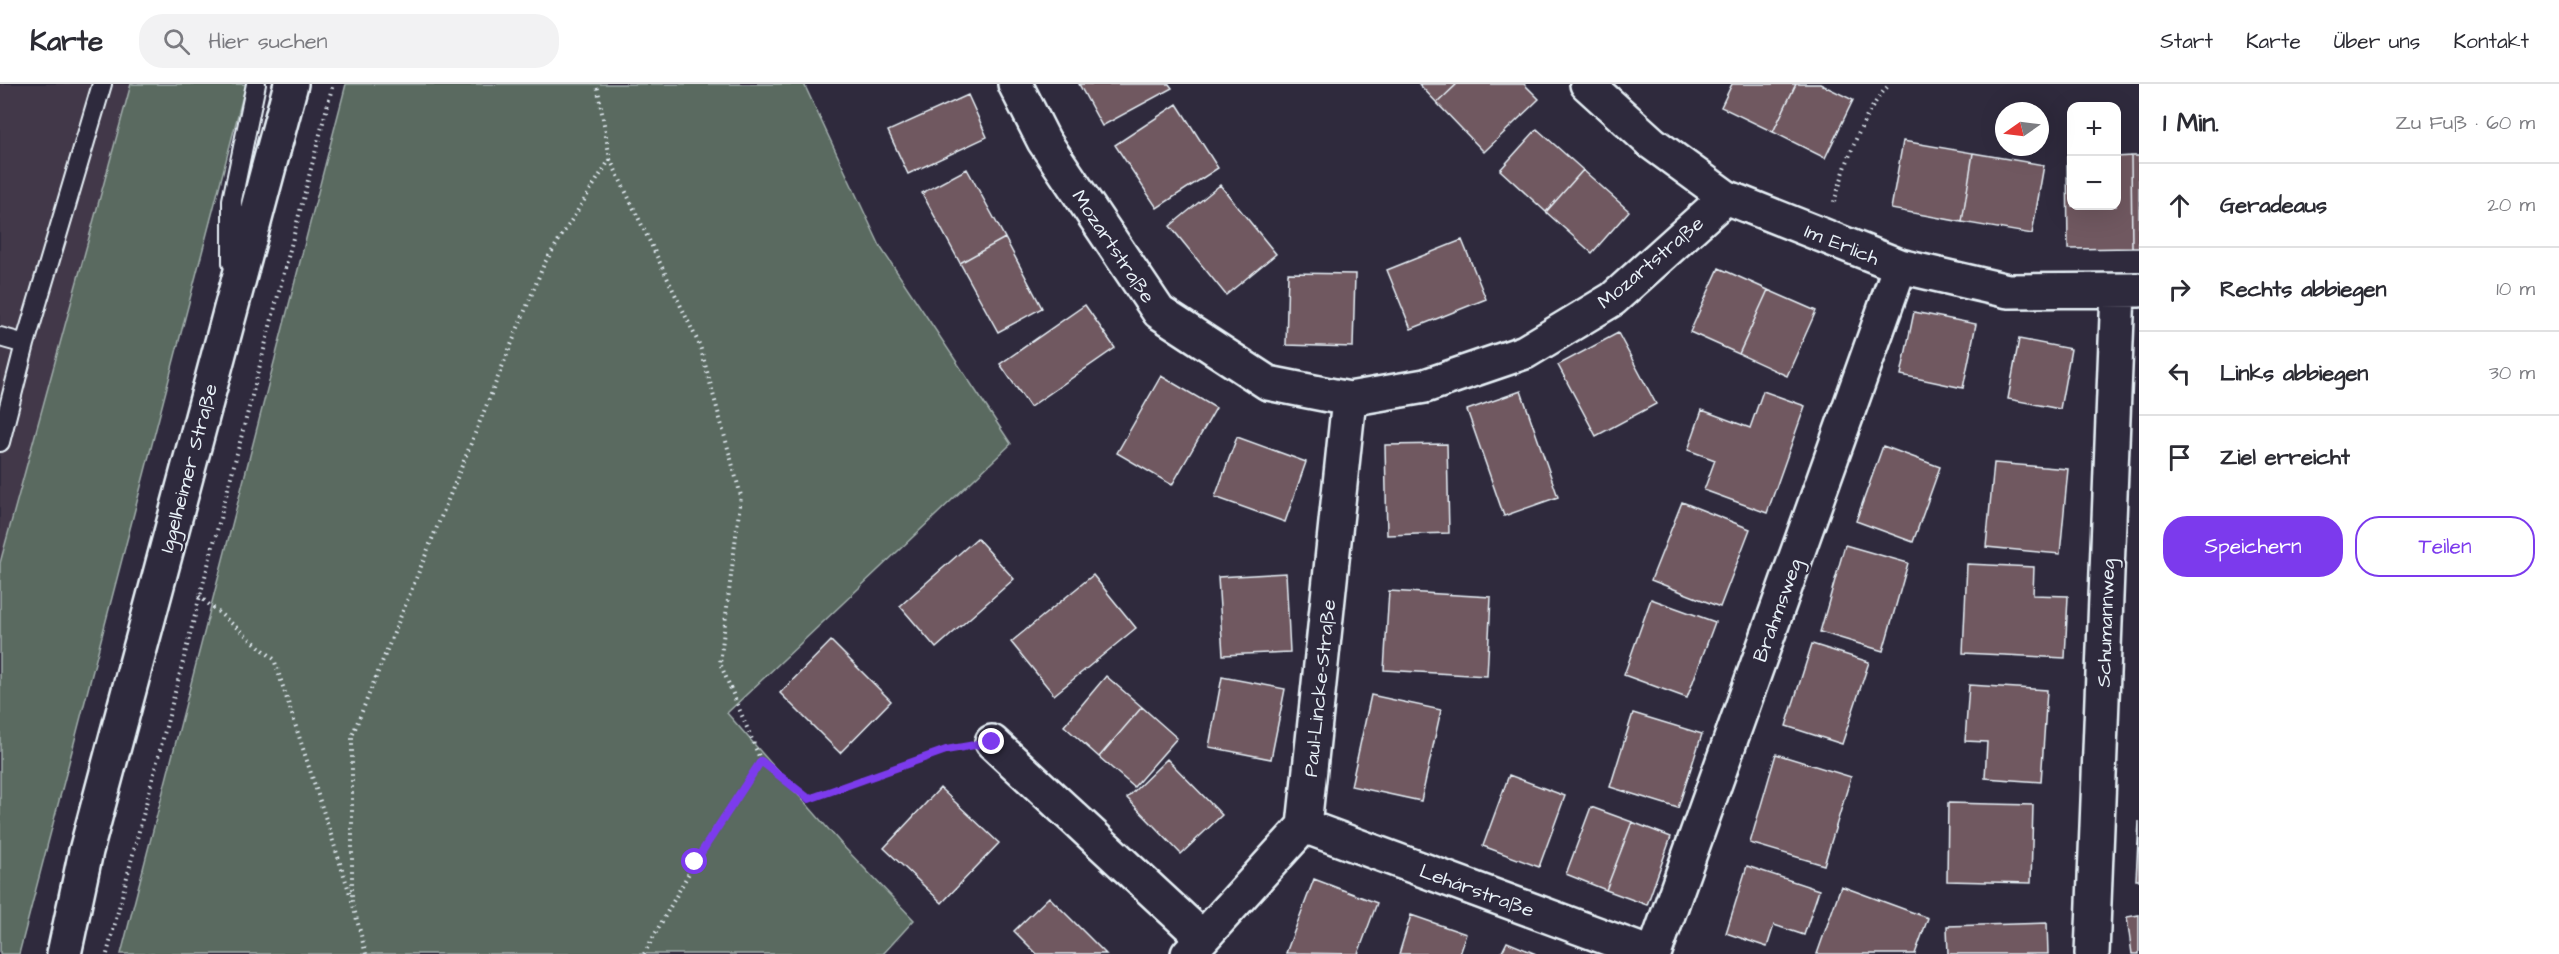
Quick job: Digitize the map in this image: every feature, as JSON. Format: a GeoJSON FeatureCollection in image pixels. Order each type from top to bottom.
{"type":"FeatureCollection","features":[{"type":"Feature","properties":{"kind":"street","name":"Iggelheimer Straße"},"geometry":{"type":"LineString","coordinates":[[64,954],[86,851],[291,84]]}},
{"type":"Feature","properties":{"kind":"street","name":"Mozartstraße"},"geometry":{"type":"LineString","coordinates":[[1015,84],[1044,141],[1159,312],[1269,383],[1349,399],[1425,386],[1525,352],[1613,299],[1726,197]]}},
{"type":"Feature","properties":{"kind":"street","name":"Im Erlich"},"geometry":{"type":"LineString","coordinates":[[1587,84],[1652,143],[1726,197],[1900,266],[2008,291],[2128,290]]}},
{"type":"Feature","properties":{"kind":"street","name":"Brahmsweg"},"geometry":{"type":"LineString","coordinates":[[1652,954],[1900,266]]}},
{"type":"Feature","properties":{"kind":"street","name":"Schumannweg"},"geometry":{"type":"LineString","coordinates":[[2092,954],[2128,290]]}},
{"type":"Feature","properties":{"kind":"street","name":"Paul-Lincke-Straße"},"geometry":{"type":"LineString","coordinates":[[1304,825],[1349,399]]}},
{"type":"Feature","properties":{"kind":"street"},"geometry":{"type":"LineString","coordinates":[[992,742],[1195,946],[1304,825]]}},
{"type":"Feature","properties":{"kind":"street","name":"Lehárstraße"},"geometry":{"type":"LineString","coordinates":[[1304,825],[1652,954]]}},
{"type":"Feature","properties":{"kind":"street","name":"Iggelheimer Straße"},"geometry":{"type":"LineString","coordinates":[[52,954],[86,851]]}},
{"type":"Feature","properties":{"kind":"lane"},"geometry":{"type":"LineString","coordinates":[[0,442],[25,344],[102,84]]}},
{"type":"Feature","properties":{"kind":"lane"},"geometry":{"type":"LineString","coordinates":[[232,304],[232,200],[256,84]]}},
{"type":"Feature","properties":{"kind":"lane"},"geometry":{"type":"LineString","coordinates":[[0,337],[25,344]]}},
{"type":"Feature","properties":{"kind":"path"},"geometry":{"type":"LineString","coordinates":[[107,954],[333,84]]}},
{"type":"Feature","properties":{"kind":"path"},"geometry":{"type":"LineString","coordinates":[[597,84],[610,159],[700,346],[741,496],[720,663],[761,761],[809,799],[946,750],[992,742]]}},
{"type":"Feature","properties":{"kind":"path"},"geometry":{"type":"LineString","coordinates":[[1823,236],[1845,168],[1875,99],[1890,84]]}},
{"type":"Feature","properties":{"kind":"path"},"geometry":{"type":"LineString","coordinates":[[352,901],[352,736],[544,264],[610,159]]}},
{"type":"Feature","properties":{"kind":"path"},"geometry":{"type":"LineString","coordinates":[[199,596],[274,659],[352,901],[366,954]]}},
{"type":"Feature","properties":{"kind":"path"},"geometry":{"type":"LineString","coordinates":[[644,954],[695,862],[761,761]]}},
{"type":"Feature","properties":{"kind":"shaded area"},"geometry":{"type":"Polygon","coordinates":[[[0,84],[246,84],[19,954],[0,954],[0,84]]]}},
{"type":"Feature","properties":{"kind":"green space"},"geometry":{"type":"Polygon","coordinates":[[[131,84],[246,84],[19,954],[0,954],[0,563],[131,84]]]}},
{"type":"Feature","properties":{"kind":"green space"},"geometry":{"type":"Polygon","coordinates":[[[346,84],[804,84],[881,248],[1011,444],[727,713],[844,847],[914,920],[883,954],[121,954],[346,84]]]}},
{"type":"Feature","properties":{"kind":"building"},"geometry":{"type":"Polygon","coordinates":[[[1079,84],[1169,84],[1172,88],[1102,126],[1079,84]]]}},
{"type":"Feature","properties":{"kind":"building"},"geometry":{"type":"Polygon","coordinates":[[[1419,84],[1457,84],[1437,103],[1419,84]]]}},
{"type":"Feature","properties":{"kind":"building"},"geometry":{"type":"Polygon","coordinates":[[[1457,84],[1524,84],[1539,99],[1484,152],[1437,103],[1457,84]]]}},
{"type":"Feature","properties":{"kind":"building"},"geometry":{"type":"Polygon","coordinates":[[[1732,84],[1796,84],[1773,132],[1721,107],[1732,84]]]}},
{"type":"Feature","properties":{"kind":"building"},"geometry":{"type":"Polygon","coordinates":[[[1796,84],[1820,84],[1853,100],[1825,158],[1773,132],[1796,84]]]}},
{"type":"Feature","properties":{"kind":"building"},"geometry":{"type":"Polygon","coordinates":[[[968,95],[987,137],[908,174],[888,131],[968,95]]]}},
{"type":"Feature","properties":{"kind":"building"},"geometry":{"type":"Polygon","coordinates":[[[1177,104],[1218,168],[1157,208],[1115,145],[1177,104]]]}},
{"type":"Feature","properties":{"kind":"building"},"geometry":{"type":"Polygon","coordinates":[[[1537,129],[1583,170],[1546,212],[1500,170],[1537,129]]]}},
{"type":"Feature","properties":{"kind":"building"},"geometry":{"type":"Polygon","coordinates":[[[1903,141],[1973,153],[1962,222],[1891,209],[1903,141]]]}},
{"type":"Feature","properties":{"kind":"building"},"geometry":{"type":"Polygon","coordinates":[[[1973,153],[2044,165],[2032,234],[1962,222],[1973,153]]]}},
{"type":"Feature","properties":{"kind":"building"},"geometry":{"type":"Polygon","coordinates":[[[2131,156],[2139,156],[2139,248],[2132,248],[2131,156]]]}},
{"type":"Feature","properties":{"kind":"building"},"geometry":{"type":"Polygon","coordinates":[[[2131,156],[2132,248],[2068,249],[2068,210],[2121,210],[2121,157],[2131,156]]]}},
{"type":"Feature","properties":{"kind":"building"},"geometry":{"type":"Polygon","coordinates":[[[967,169],[1005,238],[960,263],[922,193],[967,169]]]}},
{"type":"Feature","properties":{"kind":"building"},"geometry":{"type":"Polygon","coordinates":[[[1583,170],[1629,211],[1592,253],[1546,212],[1583,170]]]}},
{"type":"Feature","properties":{"kind":"building"},"geometry":{"type":"Polygon","coordinates":[[[1220,185],[1276,254],[1226,295],[1170,226],[1220,185]]]}},
{"type":"Feature","properties":{"kind":"building"},"geometry":{"type":"Polygon","coordinates":[[[1005,238],[1042,308],[998,332],[960,263],[1005,238]]]}},
{"type":"Feature","properties":{"kind":"building"},"geometry":{"type":"Polygon","coordinates":[[[1462,240],[1486,299],[1411,329],[1387,270],[1462,240]]]}},
{"type":"Feature","properties":{"kind":"building"},"geometry":{"type":"Polygon","coordinates":[[[1719,268],[1768,290],[1739,354],[1690,332],[1719,268]]]}},
{"type":"Feature","properties":{"kind":"building"},"geometry":{"type":"Polygon","coordinates":[[[1288,273],[1355,274],[1353,347],[1286,345],[1288,273]]]}},
{"type":"Feature","properties":{"kind":"building"},"geometry":{"type":"Polygon","coordinates":[[[1768,290],[1816,311],[1787,376],[1739,354],[1768,290]]]}},
{"type":"Feature","properties":{"kind":"building"},"geometry":{"type":"Polygon","coordinates":[[[1085,305],[1115,348],[1030,407],[1000,364],[1085,305]]]}},
{"type":"Feature","properties":{"kind":"building"},"geometry":{"type":"Polygon","coordinates":[[[1914,312],[1976,324],[1963,388],[1901,375],[1914,312]]]}},
{"type":"Feature","properties":{"kind":"building"},"geometry":{"type":"Polygon","coordinates":[[[1618,333],[1656,404],[1596,436],[1558,365],[1618,333]]]}},
{"type":"Feature","properties":{"kind":"building"},"geometry":{"type":"Polygon","coordinates":[[[2019,339],[2071,349],[2060,409],[2008,399],[2019,339]]]}},
{"type":"Feature","properties":{"kind":"building"},"geometry":{"type":"Polygon","coordinates":[[[1161,376],[1216,408],[1172,485],[1117,453],[1161,376]]]}},
{"type":"Feature","properties":{"kind":"building"},"geometry":{"type":"Polygon","coordinates":[[[1521,391],[1558,497],[1504,516],[1467,410],[1521,391]]]}},
{"type":"Feature","properties":{"kind":"building"},"geometry":{"type":"Polygon","coordinates":[[[1763,391],[1805,406],[1767,513],[1704,490],[1715,460],[1688,450],[1702,410],[1750,428],[1763,391]]]}},
{"type":"Feature","properties":{"kind":"building"},"geometry":{"type":"Polygon","coordinates":[[[1237,437],[1306,462],[1285,522],[1215,497],[1237,437]]]}},
{"type":"Feature","properties":{"kind":"building"},"geometry":{"type":"Polygon","coordinates":[[[1447,444],[1449,533],[1387,535],[1385,445],[1447,444]]]}},
{"type":"Feature","properties":{"kind":"building"},"geometry":{"type":"Polygon","coordinates":[[[1883,446],[1940,467],[1913,542],[1856,521],[1883,446]]]}},
{"type":"Feature","properties":{"kind":"building"},"geometry":{"type":"Polygon","coordinates":[[[1994,463],[2068,469],[2060,554],[1986,547],[1994,463]]]}},
{"type":"Feature","properties":{"kind":"building"},"geometry":{"type":"Polygon","coordinates":[[[1682,502],[1750,529],[1720,607],[1651,580],[1682,502]]]}},
{"type":"Feature","properties":{"kind":"building"},"geometry":{"type":"Polygon","coordinates":[[[977,538],[1014,579],[936,648],[900,606],[977,538]]]}},
{"type":"Feature","properties":{"kind":"building"},"geometry":{"type":"Polygon","coordinates":[[[1845,545],[1908,563],[1883,651],[1820,632],[1845,545]]]}},
{"type":"Feature","properties":{"kind":"building"},"geometry":{"type":"Polygon","coordinates":[[[1967,564],[2034,567],[2033,595],[2068,596],[2065,658],[1963,653],[1967,564]]]}},
{"type":"Feature","properties":{"kind":"building"},"geometry":{"type":"Polygon","coordinates":[[[1286,573],[1290,652],[1223,655],[1218,577],[1286,573]]]}},
{"type":"Feature","properties":{"kind":"building"},"geometry":{"type":"Polygon","coordinates":[[[1093,575],[1136,628],[1054,695],[1011,642],[1093,575]]]}},
{"type":"Feature","properties":{"kind":"building"},"geometry":{"type":"Polygon","coordinates":[[[1389,591],[1491,597],[1487,676],[1384,670],[1389,591]]]}},
{"type":"Feature","properties":{"kind":"building"},"geometry":{"type":"Polygon","coordinates":[[[1651,599],[1715,622],[1687,698],[1624,675],[1651,599]]]}},
{"type":"Feature","properties":{"kind":"building"},"geometry":{"type":"Polygon","coordinates":[[[831,641],[891,701],[840,753],[780,693],[831,641]]]}},
{"type":"Feature","properties":{"kind":"building"},"geometry":{"type":"Polygon","coordinates":[[[1812,644],[1869,662],[1842,744],[1786,726],[1812,644]]]}},
{"type":"Feature","properties":{"kind":"building"},"geometry":{"type":"Polygon","coordinates":[[[1106,676],[1142,707],[1099,757],[1064,726],[1106,676]]]}},
{"type":"Feature","properties":{"kind":"building"},"geometry":{"type":"Polygon","coordinates":[[[1222,677],[1285,689],[1271,759],[1209,747],[1222,677]]]}},
{"type":"Feature","properties":{"kind":"building"},"geometry":{"type":"Polygon","coordinates":[[[1969,685],[2047,690],[2041,782],[1985,778],[1987,742],[1965,741],[1969,685]]]}},
{"type":"Feature","properties":{"kind":"building"},"geometry":{"type":"Polygon","coordinates":[[[1371,695],[1441,710],[1421,801],[1351,786],[1371,695]]]}},
{"type":"Feature","properties":{"kind":"building"},"geometry":{"type":"Polygon","coordinates":[[[1142,707],[1177,738],[1134,787],[1099,757],[1142,707]]]}},
{"type":"Feature","properties":{"kind":"building"},"geometry":{"type":"Polygon","coordinates":[[[1633,713],[1702,734],[1678,808],[1610,787],[1633,713]]]}},
{"type":"Feature","properties":{"kind":"building"},"geometry":{"type":"Polygon","coordinates":[[[1776,754],[1851,777],[1824,865],[1750,843],[1776,754]]]}},
{"type":"Feature","properties":{"kind":"building"},"geometry":{"type":"Polygon","coordinates":[[[1167,759],[1222,815],[1181,854],[1127,798],[1167,759]]]}},
{"type":"Feature","properties":{"kind":"building"},"geometry":{"type":"Polygon","coordinates":[[[1509,775],[1565,796],[1539,867],[1483,846],[1509,775]]]}},
{"type":"Feature","properties":{"kind":"building"},"geometry":{"type":"Polygon","coordinates":[[[940,788],[999,843],[942,903],[884,848],[940,788]]]}},
{"type":"Feature","properties":{"kind":"building"},"geometry":{"type":"Polygon","coordinates":[[[1948,803],[2033,805],[2031,883],[1947,881],[1948,803]]]}},
{"type":"Feature","properties":{"kind":"building"},"geometry":{"type":"Polygon","coordinates":[[[1591,807],[1632,822],[1606,890],[1566,874],[1591,807]]]}},
{"type":"Feature","properties":{"kind":"building"},"geometry":{"type":"Polygon","coordinates":[[[2139,821],[2139,880],[2136,880],[2139,821]]]}},
{"type":"Feature","properties":{"kind":"building"},"geometry":{"type":"Polygon","coordinates":[[[1632,822],[1671,837],[1647,905],[1606,890],[1632,822]]]}},
{"type":"Feature","properties":{"kind":"building"},"geometry":{"type":"Polygon","coordinates":[[[1747,866],[1819,890],[1804,935],[1774,925],[1767,947],[1726,933],[1747,866]]]}},
{"type":"Feature","properties":{"kind":"building"},"geometry":{"type":"Polygon","coordinates":[[[1314,879],[1377,903],[1358,954],[1286,953],[1314,879]]]}},
{"type":"Feature","properties":{"kind":"building"},"geometry":{"type":"Polygon","coordinates":[[[1841,886],[1928,918],[1915,954],[1817,954],[1841,886]]]}},
{"type":"Feature","properties":{"kind":"building"},"geometry":{"type":"Polygon","coordinates":[[[1049,897],[1106,954],[1037,954],[1014,931],[1049,897]]]}},
{"type":"Feature","properties":{"kind":"building"},"geometry":{"type":"Polygon","coordinates":[[[1411,915],[1466,934],[1459,954],[1399,954],[1411,915]]]}},
{"type":"Feature","properties":{"kind":"building"},"geometry":{"type":"Polygon","coordinates":[[[2139,915],[2139,954],[2132,954],[2127,917],[2139,915]]]}},
{"type":"Feature","properties":{"kind":"building"},"geometry":{"type":"Polygon","coordinates":[[[2047,923],[2048,954],[1948,954],[1947,926],[2047,923]]]}},
{"type":"Feature","properties":{"kind":"building"},"geometry":{"type":"Polygon","coordinates":[[[1507,942],[1536,954],[1501,954],[1507,942]]]}},
{"type":"Feature","properties":{"kind":"route"},"geometry":{"type":"LineString","coordinates":[[695,862],[761,761],[809,799],[946,750],[992,742]]}}]}
